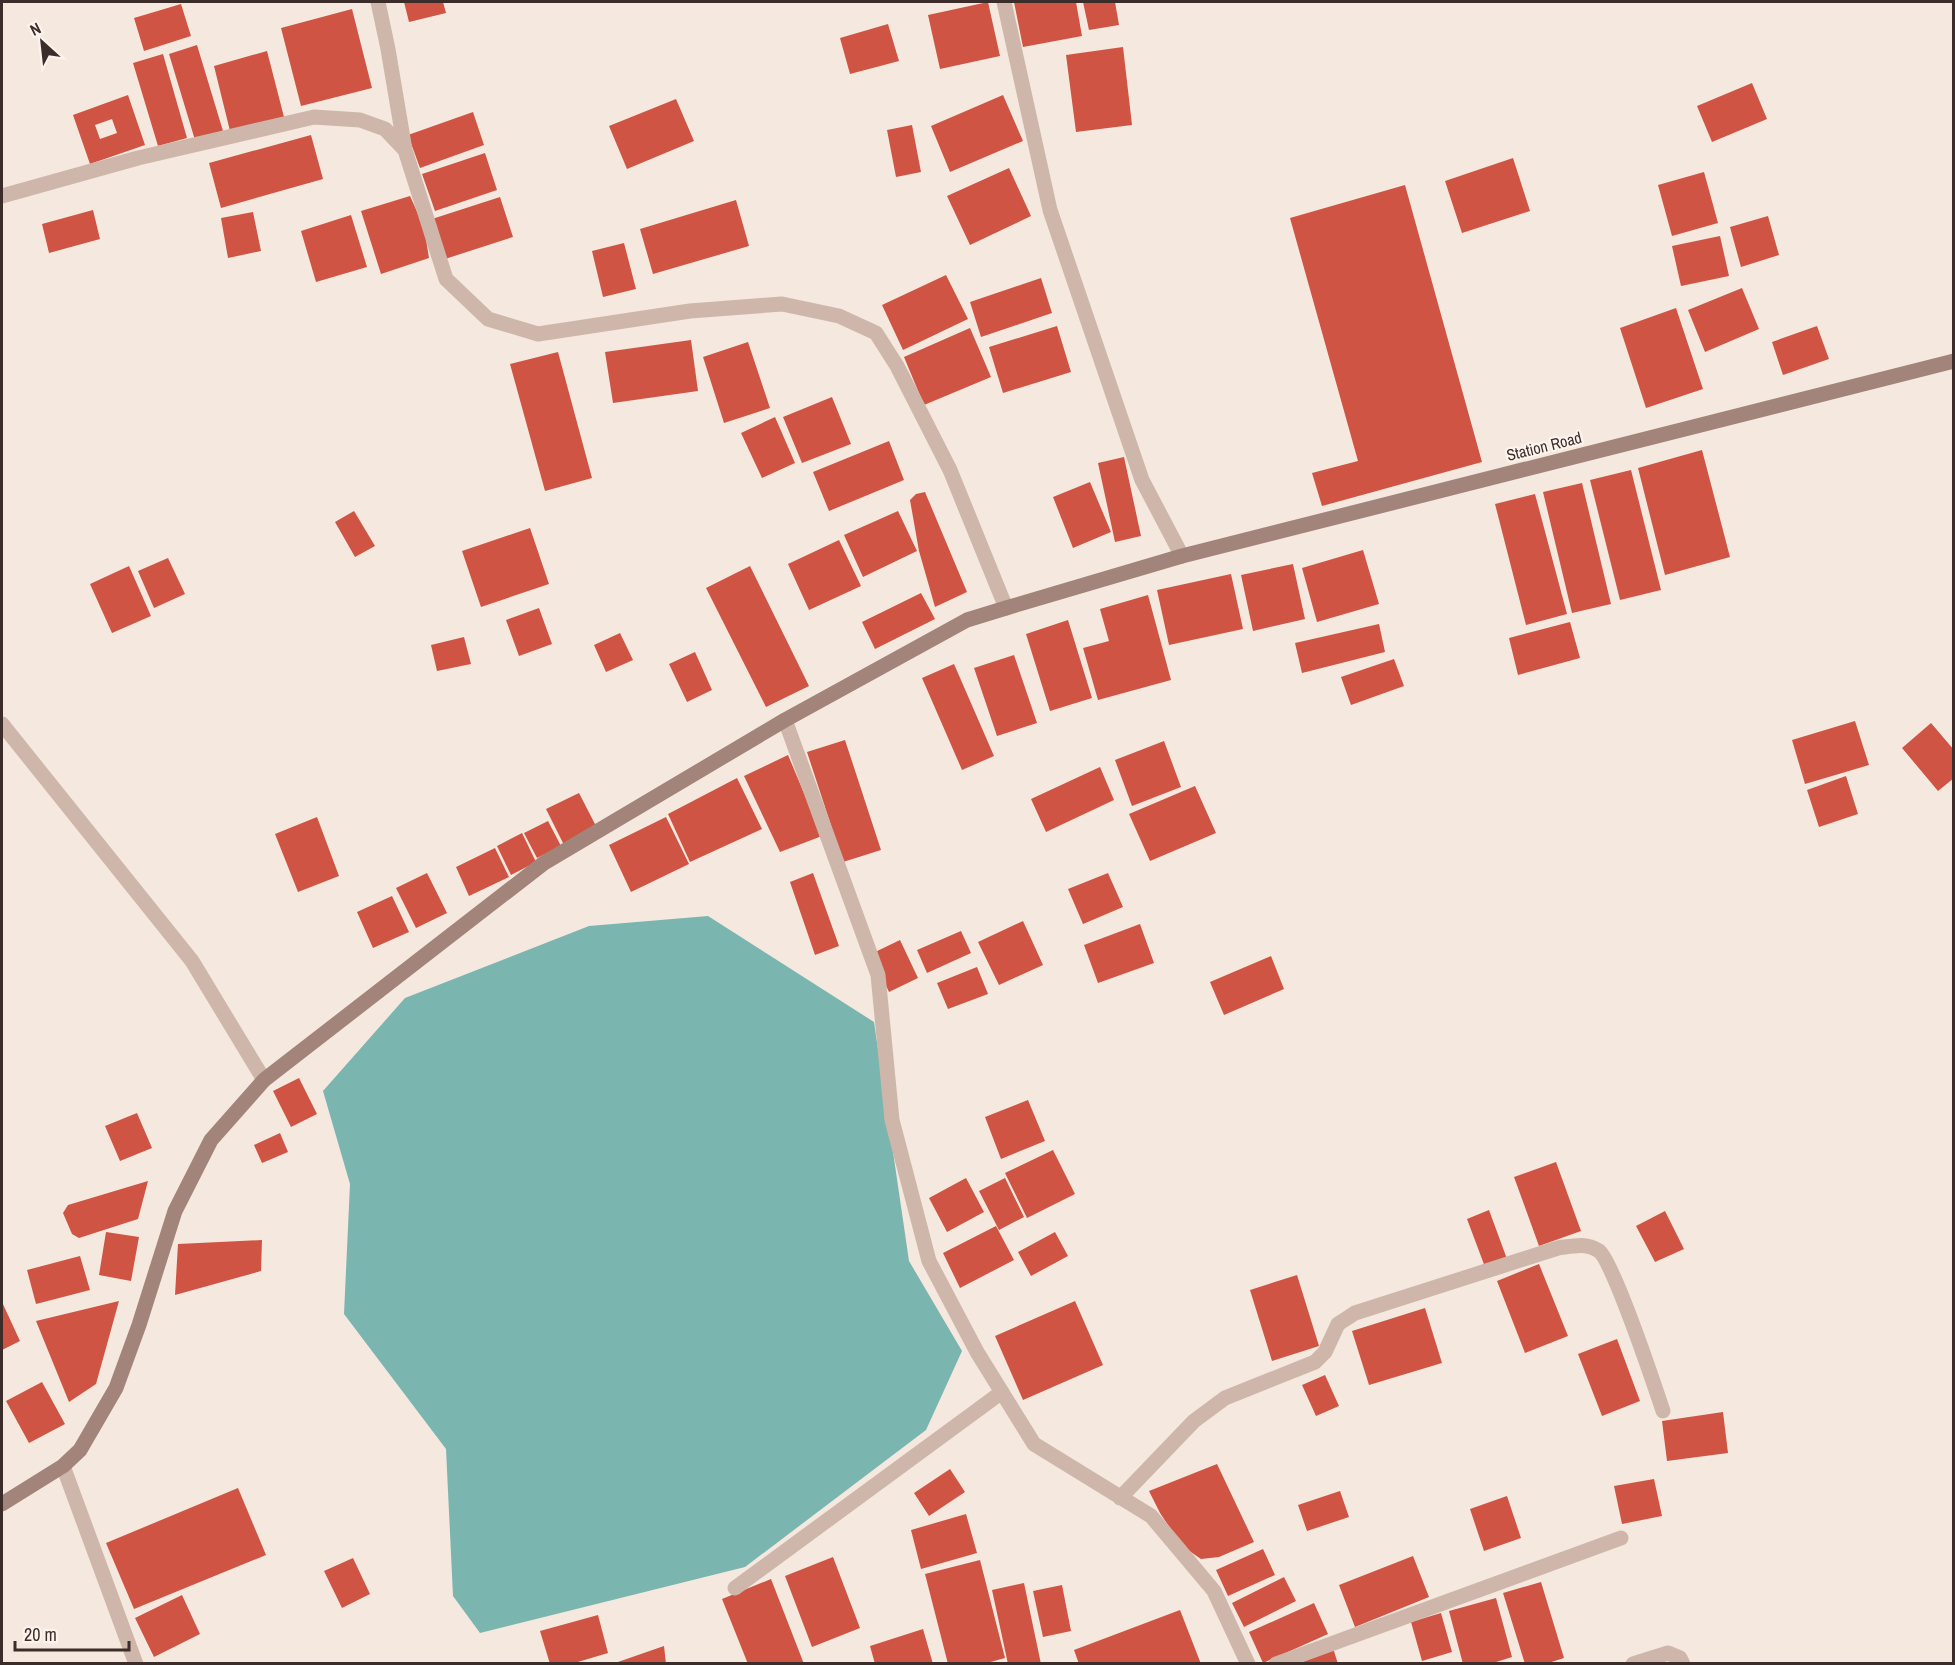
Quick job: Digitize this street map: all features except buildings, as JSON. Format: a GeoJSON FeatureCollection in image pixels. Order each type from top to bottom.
{"type":"FeatureCollection","features":[{"type":"Feature","properties":{"kind":"main road","name":"Station Road"},"geometry":{"type":"LineString","coordinates":[[2,1504],[63,1466],[80,1450],[116,1388],[139,1325],[175,1211],[211,1140],[264,1080],[544,863],[785,720],[967,620],[1006,608],[1182,556],[1953,361]]}},
{"type":"Feature","properties":{"kind":"street"},"geometry":{"type":"LineString","coordinates":[[378,2],[405,150],[446,279],[488,319],[538,334],[690,311],[782,304],[839,316],[876,333],[897,366],[950,470],[1006,608]]}},
{"type":"Feature","properties":{"kind":"street"},"geometry":{"type":"LineString","coordinates":[[1004,2],[1050,210],[1142,480],[1182,556]]}},
{"type":"Feature","properties":{"kind":"street"},"geometry":{"type":"LineString","coordinates":[[2,196],[138,158],[314,117],[360,120],[385,129],[405,150]]}},
{"type":"Feature","properties":{"kind":"street"},"geometry":{"type":"LineString","coordinates":[[785,720],[878,975],[892,1120],[928,1261],[977,1352],[1034,1444],[1151,1516],[1214,1591],[1248,1664]]}},
{"type":"Feature","properties":{"kind":"street"},"geometry":{"type":"LineString","coordinates":[[2,725],[192,961],[264,1080]]}},
{"type":"Feature","properties":{"kind":"street"},"geometry":{"type":"LineString","coordinates":[[1120,1498],[1194,1420],[1225,1398],[1315,1362],[1325,1352],[1338,1324],[1355,1313],[1558,1248],[1586,1244],[1602,1252],[1615,1278],[1663,1411]]}},
{"type":"Feature","properties":{"kind":"street"},"geometry":{"type":"LineString","coordinates":[[735,1588],[1002,1392]]}},
{"type":"Feature","properties":{"kind":"street"},"geometry":{"type":"LineString","coordinates":[[63,1466],[136,1664]]}},
{"type":"Feature","properties":{"kind":"street"},"geometry":{"type":"LineString","coordinates":[[1276,1664],[1621,1538]]}},
{"type":"Feature","properties":{"kind":"street"},"geometry":{"type":"LineString","coordinates":[[1633,1664],[1668,1653],[1680,1658],[1683,1664]]}},
{"type":"Feature","properties":{"kind":"water"},"geometry":{"type":"Polygon","coordinates":[[[708,916],[874,1022],[909,1261],[962,1351],[926,1430],[745,1567],[480,1633],[453,1596],[446,1449],[344,1314],[350,1184],[323,1091],[405,998],[589,926],[708,916]]]}}]}
